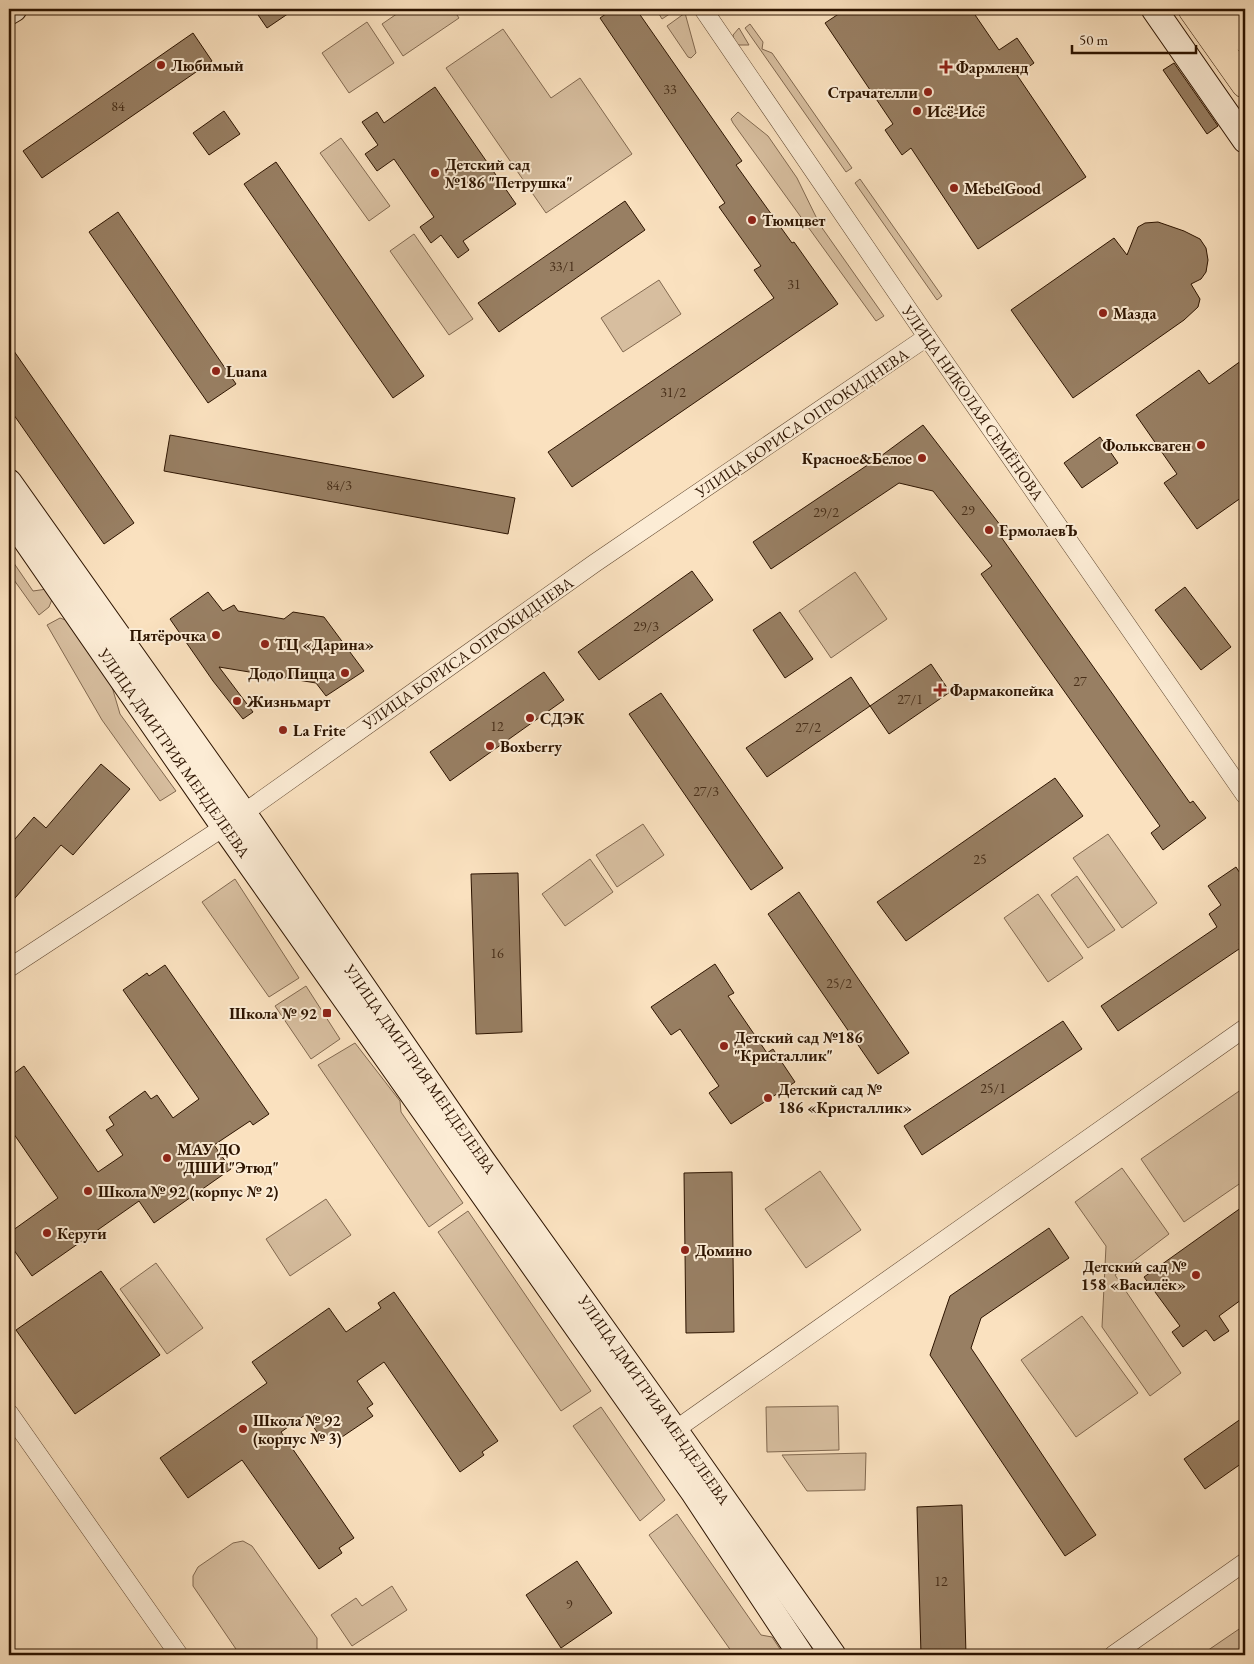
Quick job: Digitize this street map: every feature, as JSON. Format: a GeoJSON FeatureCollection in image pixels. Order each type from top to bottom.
{"type":"FeatureCollection","features":[{"type":"Feature","properties":{"kind":"highway"},"geometry":{"type":"LineString","coordinates":[[1192,9],[1245,84]]}},
{"type":"Feature","properties":{"kind":"highway"},"geometry":{"type":"LineString","coordinates":[[1225,9],[1245,38]]}},
{"type":"Feature","properties":{"kind":"street"},"geometry":{"type":"LineString","coordinates":[[9,12],[14,9]]}},
{"type":"Feature","properties":{"kind":"street","name":"УЛИЦА НИКОЛАЯ СЕМЁНОВА"},"geometry":{"type":"LineString","coordinates":[[703,9],[1245,795]]}},
{"type":"Feature","properties":{"kind":"street"},"geometry":{"type":"LineString","coordinates":[[1154,9],[1245,140]]}},
{"type":"Feature","properties":{"kind":"street","name":"УЛИЦА БОРИСА ОПРОКИДНЕВА"},"geometry":{"type":"LineString","coordinates":[[9,968],[233,819],[595,563],[928,337]]}},
{"type":"Feature","properties":{"kind":"street","name":"УЛИЦА ДМИТРИЯ МЕНДЕЛЕЕВА"},"geometry":{"type":"LineString","coordinates":[[9,482],[233,819],[694,1493],[801,1655]]}},
{"type":"Feature","properties":{"kind":"street","name":"УЛИЦА ДМИТРИЯ МЕНДЕЛЕЕВА"},"geometry":{"type":"LineString","coordinates":[[9,516],[482,1160],[833,1655]]}},
{"type":"Feature","properties":{"kind":"street"},"geometry":{"type":"LineString","coordinates":[[675,1430],[1245,1028]]}},
{"type":"Feature","properties":{"kind":"street"},"geometry":{"type":"LineString","coordinates":[[9,1413],[179,1655]]}},
{"type":"Feature","properties":{"kind":"street"},"geometry":{"type":"LineString","coordinates":[[1113,1655],[1245,1562]]}},
{"type":"Feature","properties":{"kind":"shaded area"},"geometry":{"type":"Polygon","coordinates":[[[404,9],[453,9],[459,18],[403,56],[382,24],[404,9]]]}},
{"type":"Feature","properties":{"kind":"shaded area"},"geometry":{"type":"Polygon","coordinates":[[[656,9],[677,9],[662,19],[656,9]]]}},
{"type":"Feature","properties":{"kind":"shaded area"},"geometry":{"type":"Polygon","coordinates":[[[685,13],[696,53],[691,58],[688,57],[667,26],[685,13]]]}},
{"type":"Feature","properties":{"kind":"shaded area"},"geometry":{"type":"Polygon","coordinates":[[[367,22],[394,63],[349,93],[322,53],[367,22]]]}},
{"type":"Feature","properties":{"kind":"shaded area"},"geometry":{"type":"Polygon","coordinates":[[[750,24],[763,42],[762,49],[772,53],[852,168],[846,172],[745,28],[750,24]]]}},
{"type":"Feature","properties":{"kind":"shaded area"},"geometry":{"type":"Polygon","coordinates":[[[739,28],[749,45],[735,45],[733,35],[739,28]]]}},
{"type":"Feature","properties":{"kind":"shaded area"},"geometry":{"type":"Polygon","coordinates":[[[503,29],[551,98],[580,78],[632,154],[546,213],[446,68],[503,29]]]}},
{"type":"Feature","properties":{"kind":"shaded area"},"geometry":{"type":"Polygon","coordinates":[[[738,112],[768,136],[797,178],[820,225],[884,316],[876,321],[733,123],[731,119],[738,112]]]}},
{"type":"Feature","properties":{"kind":"shaded area"},"geometry":{"type":"Polygon","coordinates":[[[341,138],[390,206],[369,221],[320,153],[341,138]]]}},
{"type":"Feature","properties":{"kind":"shaded area"},"geometry":{"type":"Polygon","coordinates":[[[860,179],[942,296],[937,300],[855,183],[860,179]]]}},
{"type":"Feature","properties":{"kind":"shaded area"},"geometry":{"type":"Polygon","coordinates":[[[414,234],[473,319],[449,335],[390,251],[414,234]]]}},
{"type":"Feature","properties":{"kind":"shaded area"},"geometry":{"type":"Polygon","coordinates":[[[659,280],[681,314],[623,352],[601,318],[659,280]]]}},
{"type":"Feature","properties":{"kind":"shaded area"},"geometry":{"type":"Polygon","coordinates":[[[9,556],[33,591],[47,589],[53,597],[49,607],[39,615],[9,573],[9,556]]]}},
{"type":"Feature","properties":{"kind":"shaded area"},"geometry":{"type":"Polygon","coordinates":[[[855,572],[887,619],[831,658],[799,611],[855,572]]]}},
{"type":"Feature","properties":{"kind":"shaded area"},"geometry":{"type":"Polygon","coordinates":[[[60,618],[71,622],[110,680],[120,714],[176,791],[160,801],[102,720],[47,625],[60,618]]]}},
{"type":"Feature","properties":{"kind":"shaded area"},"geometry":{"type":"Polygon","coordinates":[[[643,824],[664,855],[617,887],[596,855],[643,824]]]}},
{"type":"Feature","properties":{"kind":"shaded area"},"geometry":{"type":"Polygon","coordinates":[[[1108,834],[1157,903],[1122,928],[1073,858],[1108,834]]]}},
{"type":"Feature","properties":{"kind":"shaded area"},"geometry":{"type":"Polygon","coordinates":[[[590,859],[613,892],[565,926],[542,894],[590,859]]]}},
{"type":"Feature","properties":{"kind":"shaded area"},"geometry":{"type":"Polygon","coordinates":[[[1077,876],[1115,930],[1088,948],[1051,895],[1077,876]]]}},
{"type":"Feature","properties":{"kind":"shaded area"},"geometry":{"type":"Polygon","coordinates":[[[235,879],[299,978],[269,997],[202,902],[235,879]]]}},
{"type":"Feature","properties":{"kind":"shaded area"},"geometry":{"type":"Polygon","coordinates":[[[1038,894],[1083,958],[1048,982],[1004,918],[1038,894]]]}},
{"type":"Feature","properties":{"kind":"shaded area"},"geometry":{"type":"Polygon","coordinates":[[[306,986],[340,1039],[311,1059],[275,1006],[306,986]]]}},
{"type":"Feature","properties":{"kind":"shaded area"},"geometry":{"type":"Polygon","coordinates":[[[355,1043],[400,1101],[401,1112],[463,1203],[429,1227],[318,1065],[355,1043]]]}},
{"type":"Feature","properties":{"kind":"shaded area"},"geometry":{"type":"Polygon","coordinates":[[[1245,1087],[1245,1180],[1184,1222],[1141,1159],[1245,1087]]]}},
{"type":"Feature","properties":{"kind":"shaded area"},"geometry":{"type":"Polygon","coordinates":[[[1122,1168],[1169,1234],[1115,1275],[1181,1373],[1150,1396],[1102,1327],[1106,1246],[1075,1202],[1122,1168]]]}},
{"type":"Feature","properties":{"kind":"shaded area"},"geometry":{"type":"Polygon","coordinates":[[[820,1171],[861,1230],[806,1268],[765,1209],[820,1171]]]}},
{"type":"Feature","properties":{"kind":"shaded area"},"geometry":{"type":"Polygon","coordinates":[[[326,1199],[351,1235],[290,1276],[266,1239],[326,1199]]]}},
{"type":"Feature","properties":{"kind":"shaded area"},"geometry":{"type":"Polygon","coordinates":[[[468,1211],[591,1391],[561,1411],[438,1232],[468,1211]]]}},
{"type":"Feature","properties":{"kind":"shaded area"},"geometry":{"type":"Polygon","coordinates":[[[156,1263],[203,1328],[167,1354],[120,1289],[156,1263]]]}},
{"type":"Feature","properties":{"kind":"shaded area"},"geometry":{"type":"Polygon","coordinates":[[[1082,1316],[1138,1393],[1076,1437],[1021,1360],[1082,1316]]]}},
{"type":"Feature","properties":{"kind":"shaded area"},"geometry":{"type":"Polygon","coordinates":[[[838,1406],[839,1450],[767,1452],[766,1407],[838,1406]]]}},
{"type":"Feature","properties":{"kind":"shaded area"},"geometry":{"type":"Polygon","coordinates":[[[601,1407],[665,1500],[640,1521],[573,1426],[601,1407]]]}},
{"type":"Feature","properties":{"kind":"shaded area"},"geometry":{"type":"Polygon","coordinates":[[[866,1453],[865,1490],[807,1491],[782,1455],[866,1453]]]}},
{"type":"Feature","properties":{"kind":"shaded area"},"geometry":{"type":"Polygon","coordinates":[[[677,1514],[761,1635],[772,1637],[784,1655],[734,1655],[649,1535],[677,1514]]]}},
{"type":"Feature","properties":{"kind":"shaded area"},"geometry":{"type":"Polygon","coordinates":[[[243,1541],[252,1546],[317,1638],[317,1650],[313,1655],[240,1655],[193,1586],[193,1576],[198,1567],[233,1543],[243,1541]]]}},
{"type":"Feature","properties":{"kind":"shaded area"},"geometry":{"type":"Polygon","coordinates":[[[392,1586],[407,1610],[352,1646],[331,1615],[356,1598],[362,1606],[392,1586]]]}},
{"type":"Feature","properties":{"kind":"shaded area"},"geometry":{"type":"Polygon","coordinates":[[[1245,1625],[1245,1655],[1201,1655],[1245,1625]]]}},
{"type":"Feature","properties":{"kind":"building"},"geometry":{"type":"Polygon","coordinates":[[[254,9],[295,9],[267,28],[254,9]]]}},
{"type":"Feature","properties":{"kind":"building"},"geometry":{"type":"Polygon","coordinates":[[[613,9],[636,9],[742,161],[736,165],[838,304],[572,487],[548,452],[774,298],[754,270],[761,266],[719,207],[725,203],[600,18],[613,9]]]}},
{"type":"Feature","properties":{"kind":"building"},"geometry":{"type":"Polygon","coordinates":[[[846,9],[971,9],[999,50],[1017,38],[1034,63],[1017,75],[1086,177],[978,249],[911,148],[902,155],[885,130],[893,124],[825,23],[846,9]]]}},
{"type":"Feature","properties":{"kind":"building"},"geometry":{"type":"Polygon","coordinates":[[[193,33],[212,61],[42,178],[23,151],[193,33]]]}},
{"type":"Feature","properties":{"kind":"building"},"geometry":{"type":"Polygon","coordinates":[[[1174,63],[1218,126],[1207,134],[1163,70],[1174,63]]]}},
{"type":"Feature","properties":{"kind":"building","name":"Детский сад №186 \"Петрушка\""},"geometry":{"type":"Polygon","coordinates":[[[435,87],[516,204],[463,241],[469,250],[458,258],[441,235],[431,243],[420,227],[434,217],[394,159],[377,171],[365,154],[378,145],[362,122],[377,112],[384,123],[435,87]]]}},
{"type":"Feature","properties":{"kind":"building"},"geometry":{"type":"Polygon","coordinates":[[[224,111],[240,134],[209,155],[193,133],[224,111]]]}},
{"type":"Feature","properties":{"kind":"building"},"geometry":{"type":"Polygon","coordinates":[[[276,162],[424,376],[393,398],[244,184],[276,162]]]}},
{"type":"Feature","properties":{"kind":"building"},"geometry":{"type":"Polygon","coordinates":[[[625,201],[645,230],[499,332],[478,303],[625,201]]]}},
{"type":"Feature","properties":{"kind":"building"},"geometry":{"type":"Polygon","coordinates":[[[118,212],[236,384],[208,403],[89,232],[118,212]]]}},
{"type":"Feature","properties":{"kind":"building","name":"Мазда"},"geometry":{"type":"Polygon","coordinates":[[[1158,222],[1200,239],[1206,248],[1208,260],[1206,272],[1201,279],[1191,284],[1200,299],[1198,307],[1184,320],[1073,398],[1011,310],[1114,238],[1127,255],[1138,227],[1145,223],[1158,222]]]}},
{"type":"Feature","properties":{"kind":"building"},"geometry":{"type":"Polygon","coordinates":[[[9,344],[134,523],[104,544],[9,408],[9,344]]]}},
{"type":"Feature","properties":{"kind":"building","name":"Фольксваген"},"geometry":{"type":"Polygon","coordinates":[[[1245,358],[1245,495],[1197,529],[1164,483],[1177,474],[1136,415],[1199,370],[1209,384],[1245,358]]]}},
{"type":"Feature","properties":{"kind":"building"},"geometry":{"type":"Polygon","coordinates":[[[923,425],[1004,530],[999,534],[1190,803],[1193,801],[1206,818],[1163,850],[1151,833],[1160,826],[981,574],[992,566],[933,491],[899,483],[771,569],[753,542],[881,456],[923,425]]]}},
{"type":"Feature","properties":{"kind":"building"},"geometry":{"type":"Polygon","coordinates":[[[170,435],[515,498],[508,534],[164,471],[170,435]]]}},
{"type":"Feature","properties":{"kind":"building"},"geometry":{"type":"Polygon","coordinates":[[[1100,437],[1118,463],[1082,488],[1064,463],[1100,437]]]}},
{"type":"Feature","properties":{"kind":"building"},"geometry":{"type":"Polygon","coordinates":[[[692,571],[713,600],[599,680],[578,652],[692,571]]]}},
{"type":"Feature","properties":{"kind":"building"},"geometry":{"type":"Polygon","coordinates":[[[1185,587],[1231,647],[1201,670],[1155,610],[1185,587]]]}},
{"type":"Feature","properties":{"kind":"building","name":"ТЦ «Дарина»"},"geometry":{"type":"Polygon","coordinates":[[[208,592],[223,611],[234,605],[238,611],[284,619],[293,612],[324,617],[364,671],[326,696],[316,683],[219,667],[253,712],[243,719],[213,681],[170,619],[208,592]]]}},
{"type":"Feature","properties":{"kind":"building"},"geometry":{"type":"Polygon","coordinates":[[[780,612],[813,659],[785,678],[753,630],[780,612]]]}},
{"type":"Feature","properties":{"kind":"building"},"geometry":{"type":"Polygon","coordinates":[[[931,664],[950,692],[889,734],[870,706],[931,664]]]}},
{"type":"Feature","properties":{"kind":"building"},"geometry":{"type":"Polygon","coordinates":[[[544,672],[564,700],[450,781],[430,752],[544,672]]]}},
{"type":"Feature","properties":{"kind":"building"},"geometry":{"type":"Polygon","coordinates":[[[851,677],[870,706],[767,777],[746,748],[851,677]]]}},
{"type":"Feature","properties":{"kind":"building"},"geometry":{"type":"Polygon","coordinates":[[[661,693],[783,868],[751,890],[629,714],[661,693]]]}},
{"type":"Feature","properties":{"kind":"building"},"geometry":{"type":"Polygon","coordinates":[[[101,764],[130,789],[73,855],[61,845],[9,905],[9,846],[34,817],[46,828],[101,764]]]}},
{"type":"Feature","properties":{"kind":"building"},"geometry":{"type":"Polygon","coordinates":[[[1055,778],[1083,816],[906,941],[877,902],[1055,778]]]}},
{"type":"Feature","properties":{"kind":"building"},"geometry":{"type":"Polygon","coordinates":[[[1236,867],[1245,881],[1245,939],[1239,943],[1242,947],[1118,1031],[1101,1006],[1217,927],[1209,914],[1221,905],[1208,886],[1236,867]]]}},
{"type":"Feature","properties":{"kind":"building"},"geometry":{"type":"Polygon","coordinates":[[[518,873],[522,1032],[476,1034],[471,874],[518,873]]]}},
{"type":"Feature","properties":{"kind":"building"},"geometry":{"type":"Polygon","coordinates":[[[799,892],[909,1053],[878,1074],[768,914],[799,892]]]}},
{"type":"Feature","properties":{"kind":"building","name":"Детский сад №186 \"Кристаллик\""},"geometry":{"type":"Polygon","coordinates":[[[715,964],[734,993],[728,996],[767,1053],[773,1049],[795,1082],[731,1124],[709,1093],[719,1086],[680,1029],[671,1035],[651,1007],[715,964]]]}},
{"type":"Feature","properties":{"kind":"building","name":"Школа № 92 (корпус № 2)"},"geometry":{"type":"Polygon","coordinates":[[[165,965],[269,1114],[253,1125],[250,1121],[214,1145],[231,1169],[154,1223],[139,1201],[32,1276],[9,1243],[9,1233],[58,1198],[9,1127],[9,1077],[24,1066],[98,1172],[123,1155],[106,1130],[114,1125],[109,1117],[145,1091],[151,1099],[157,1095],[173,1118],[199,1099],[123,990],[147,973],[149,976],[165,965]]]}},
{"type":"Feature","properties":{"kind":"building"},"geometry":{"type":"Polygon","coordinates":[[[1063,1021],[1082,1049],[922,1155],[904,1126],[1063,1021]]]}},
{"type":"Feature","properties":{"kind":"building"},"geometry":{"type":"Polygon","coordinates":[[[732,1172],[734,1332],[686,1333],[684,1173],[732,1172]]]}},
{"type":"Feature","properties":{"kind":"building","name":"Детский сад № 158 «Василёк»"},"geometry":{"type":"Polygon","coordinates":[[[1245,1205],[1245,1297],[1219,1316],[1229,1331],[1214,1341],[1206,1330],[1183,1347],[1172,1332],[1180,1326],[1144,1277],[1245,1205]]]}},
{"type":"Feature","properties":{"kind":"building"},"geometry":{"type":"Polygon","coordinates":[[[1049,1228],[1069,1258],[981,1318],[971,1348],[1096,1535],[1065,1556],[930,1355],[950,1296],[1049,1228]]]}},
{"type":"Feature","properties":{"kind":"building"},"geometry":{"type":"Polygon","coordinates":[[[101,1271],[160,1355],[75,1414],[16,1330],[101,1271]]]}},
{"type":"Feature","properties":{"kind":"building","name":"Школа № 92 (корпус № 3)"},"geometry":{"type":"Polygon","coordinates":[[[394,1292],[498,1441],[482,1452],[484,1455],[460,1472],[384,1362],[357,1381],[373,1404],[367,1408],[373,1416],[336,1441],[330,1433],[322,1439],[305,1415],[281,1432],[354,1538],[339,1548],[342,1553],[319,1569],[242,1460],[188,1498],[160,1458],[267,1383],[252,1362],[329,1308],[346,1332],[381,1308],[378,1303],[394,1292]]]}},
{"type":"Feature","properties":{"kind":"building"},"geometry":{"type":"Polygon","coordinates":[[[1245,1416],[1245,1461],[1205,1489],[1184,1459],[1245,1416]]]}},
{"type":"Feature","properties":{"kind":"building"},"geometry":{"type":"Polygon","coordinates":[[[962,1505],[966,1655],[921,1655],[917,1507],[962,1505]]]}},
{"type":"Feature","properties":{"kind":"building"},"geometry":{"type":"Polygon","coordinates":[[[577,1561],[612,1613],[561,1648],[526,1595],[577,1561]]]}},
{"type":"Feature","properties":{"kind":"place","name":"Любимый"},"geometry":{"type":"Point","coordinates":[161,65]}},
{"type":"Feature","properties":{"kind":"place","name":"Фармленд"},"geometry":{"type":"Point","coordinates":[946,67]}},
{"type":"Feature","properties":{"kind":"place","name":"Страчателли"},"geometry":{"type":"Point","coordinates":[928,92]}},
{"type":"Feature","properties":{"kind":"place","name":"Исё-Исё"},"geometry":{"type":"Point","coordinates":[917,111]}},
{"type":"Feature","properties":{"kind":"place","name":"Детский сад №186 \"Петрушка\""},"geometry":{"type":"Point","coordinates":[435,173]}},
{"type":"Feature","properties":{"kind":"place","name":"MebelGood"},"geometry":{"type":"Point","coordinates":[954,188]}},
{"type":"Feature","properties":{"kind":"place","name":"Тюмцвет"},"geometry":{"type":"Point","coordinates":[752,220]}},
{"type":"Feature","properties":{"kind":"place","name":"Мазда"},"geometry":{"type":"Point","coordinates":[1103,313]}},
{"type":"Feature","properties":{"kind":"place","name":"Luana"},"geometry":{"type":"Point","coordinates":[216,371]}},
{"type":"Feature","properties":{"kind":"place","name":"Фольксваген"},"geometry":{"type":"Point","coordinates":[1201,445]}},
{"type":"Feature","properties":{"kind":"place","name":"Красное&Белое"},"geometry":{"type":"Point","coordinates":[922,458]}},
{"type":"Feature","properties":{"kind":"place","name":"ЕрмолаевЪ"},"geometry":{"type":"Point","coordinates":[989,530]}},
{"type":"Feature","properties":{"kind":"place","name":"Пятёрочка"},"geometry":{"type":"Point","coordinates":[216,635]}},
{"type":"Feature","properties":{"kind":"place","name":"ТЦ «Дарина»"},"geometry":{"type":"Point","coordinates":[265,644]}},
{"type":"Feature","properties":{"kind":"place","name":"Додо Пицца"},"geometry":{"type":"Point","coordinates":[345,673]}},
{"type":"Feature","properties":{"kind":"place","name":"Фармакопейка"},"geometry":{"type":"Point","coordinates":[940,690]}},
{"type":"Feature","properties":{"kind":"place","name":"Жизньмарт"},"geometry":{"type":"Point","coordinates":[237,701]}},
{"type":"Feature","properties":{"kind":"place","name":"СДЭК"},"geometry":{"type":"Point","coordinates":[530,718]}},
{"type":"Feature","properties":{"kind":"place","name":"La Frite"},"geometry":{"type":"Point","coordinates":[283,730]}},
{"type":"Feature","properties":{"kind":"place","name":"Boxberry"},"geometry":{"type":"Point","coordinates":[490,746]}},
{"type":"Feature","properties":{"kind":"place","name":"Школа № 92"},"geometry":{"type":"Point","coordinates":[327,1013]}},
{"type":"Feature","properties":{"kind":"place","name":"Детский сад №186 \"Кристаллик\""},"geometry":{"type":"Point","coordinates":[724,1046]}},
{"type":"Feature","properties":{"kind":"place","name":"Детский сад № 186 «Кристаллик»"},"geometry":{"type":"Point","coordinates":[768,1098]}},
{"type":"Feature","properties":{"kind":"place","name":"МАУ ДО \"ДШИ \"Этюд\""},"geometry":{"type":"Point","coordinates":[167,1158]}},
{"type":"Feature","properties":{"kind":"place","name":"Школа № 92 (корпус № 2)"},"geometry":{"type":"Point","coordinates":[88,1191]}},
{"type":"Feature","properties":{"kind":"place","name":"Керуги"},"geometry":{"type":"Point","coordinates":[47,1233]}},
{"type":"Feature","properties":{"kind":"place","name":"Домино"},"geometry":{"type":"Point","coordinates":[685,1250]}},
{"type":"Feature","properties":{"kind":"place","name":"Детский сад № 158 «Василёк»"},"geometry":{"type":"Point","coordinates":[1196,1275]}},
{"type":"Feature","properties":{"kind":"place","name":"Школа № 92 (корпус № 3)"},"geometry":{"type":"Point","coordinates":[243,1429]}}]}
